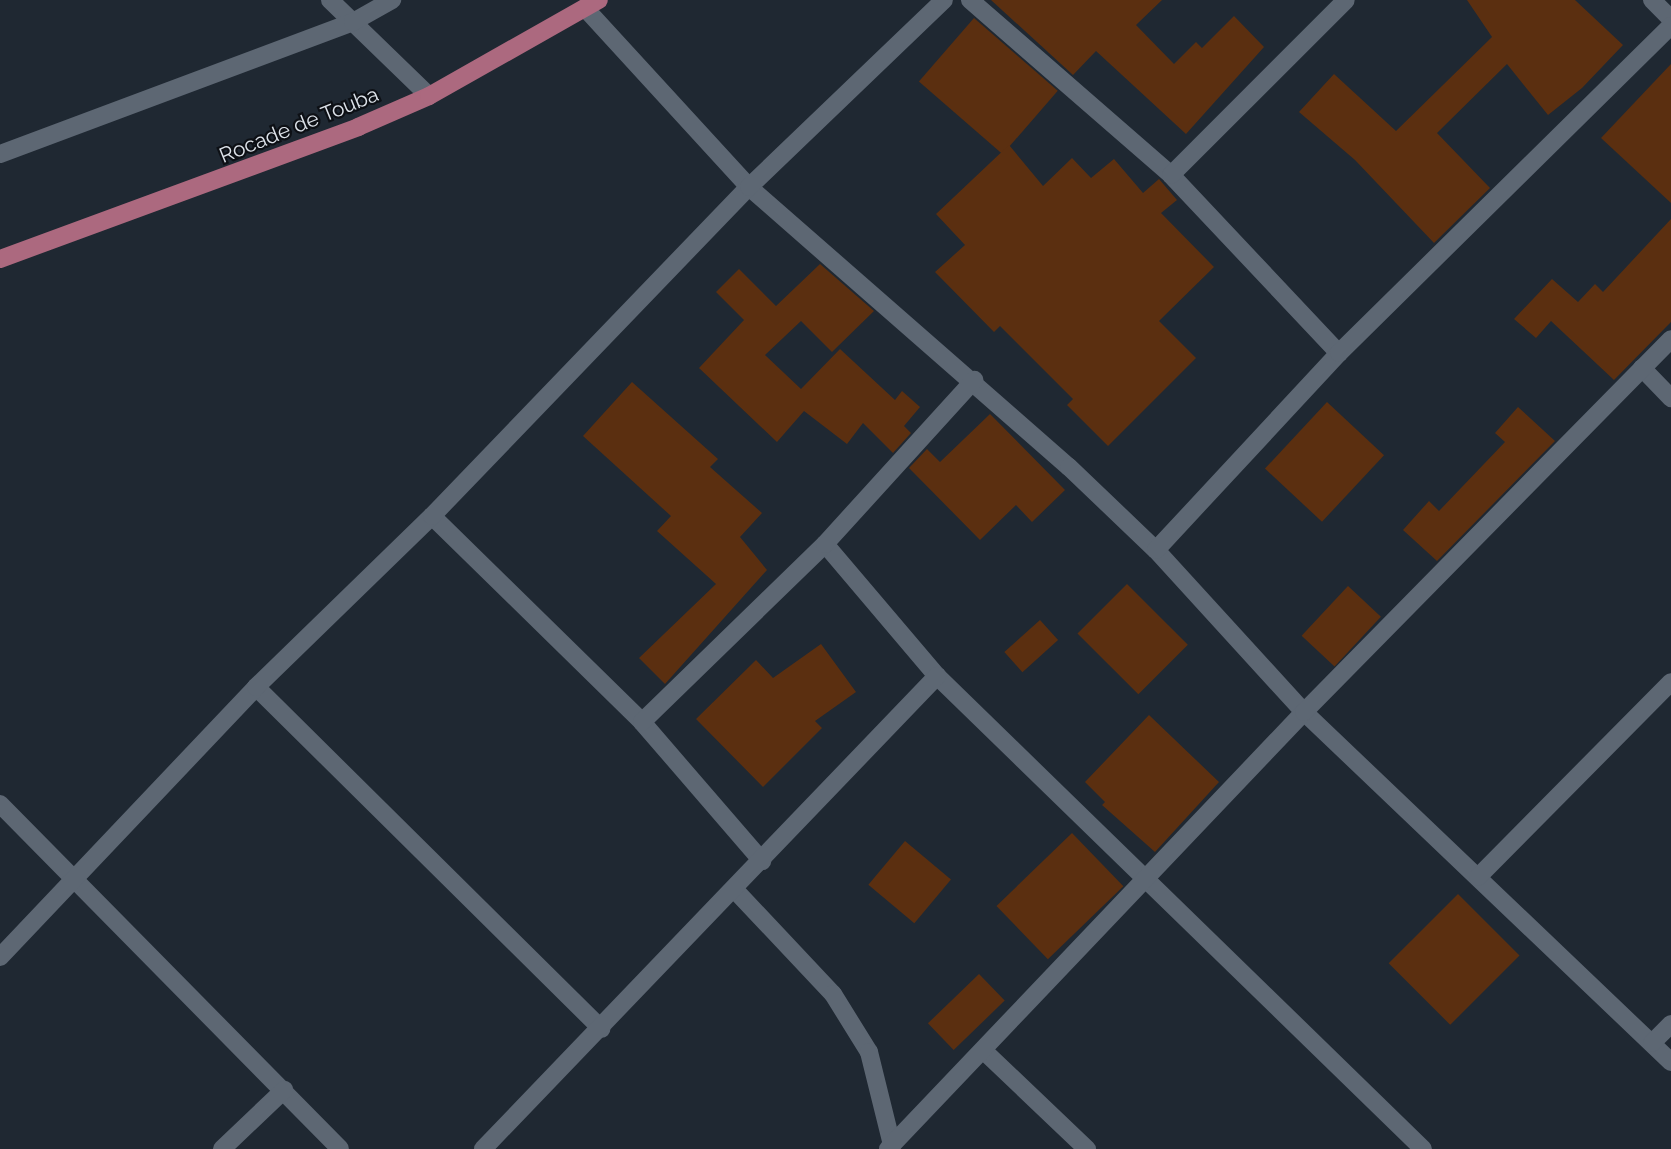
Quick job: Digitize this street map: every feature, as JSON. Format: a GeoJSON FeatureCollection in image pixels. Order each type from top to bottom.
{"type":"FeatureCollection","features":[{"type":"Feature","properties":{"kind":"main road","name":"Rocade de Touba"},"geometry":{"type":"LineString","coordinates":[[0,259],[226,178],[429,96],[592,4]]}},
{"type":"Feature","properties":{"kind":"street"},"geometry":{"type":"LineString","coordinates":[[330,0],[429,96]]}},
{"type":"Feature","properties":{"kind":"street"},"geometry":{"type":"LineString","coordinates":[[0,154],[353,22],[392,0]]}},
{"type":"Feature","properties":{"kind":"street"},"geometry":{"type":"LineString","coordinates":[[0,957],[256,687],[432,516],[749,188],[944,0]]}},
{"type":"Feature","properties":{"kind":"street"},"geometry":{"type":"LineString","coordinates":[[970,0],[1171,176],[1339,353]]}},
{"type":"Feature","properties":{"kind":"street"},"geometry":{"type":"LineString","coordinates":[[1171,176],[1346,0]]}},
{"type":"Feature","properties":{"kind":"street"},"geometry":{"type":"LineString","coordinates":[[1652,0],[1671,19]]}},
{"type":"Feature","properties":{"kind":"street"},"geometry":{"type":"LineString","coordinates":[[592,4],[749,188],[974,380],[1156,550],[1304,712],[1671,1062]]}},
{"type":"Feature","properties":{"kind":"street"},"geometry":{"type":"LineString","coordinates":[[1156,550],[1339,353],[1671,26]]}},
{"type":"Feature","properties":{"kind":"street"},"geometry":{"type":"LineString","coordinates":[[890,1147],[985,1052],[1304,712],[1671,339]]}},
{"type":"Feature","properties":{"kind":"street"},"geometry":{"type":"LineString","coordinates":[[1642,368],[1671,398]]}},
{"type":"Feature","properties":{"kind":"street"},"geometry":{"type":"LineString","coordinates":[[642,722],[825,544],[974,380]]}},
{"type":"Feature","properties":{"kind":"street"},"geometry":{"type":"LineString","coordinates":[[432,516],[642,722],[762,861]]}},
{"type":"Feature","properties":{"kind":"street"},"geometry":{"type":"LineString","coordinates":[[825,544],[937,676],[1149,879],[1423,1149]]}},
{"type":"Feature","properties":{"kind":"street"},"geometry":{"type":"LineString","coordinates":[[483,1149],[602,1029],[937,676]]}},
{"type":"Feature","properties":{"kind":"street"},"geometry":{"type":"LineString","coordinates":[[1478,877],[1671,682]]}},
{"type":"Feature","properties":{"kind":"street"},"geometry":{"type":"LineString","coordinates":[[256,687],[602,1029]]}},
{"type":"Feature","properties":{"kind":"street"},"geometry":{"type":"LineString","coordinates":[[0,804],[73,881],[284,1090],[340,1149]]}},
{"type":"Feature","properties":{"kind":"street"},"geometry":{"type":"LineString","coordinates":[[734,889],[833,994],[863,1042],[890,1147]]}},
{"type":"Feature","properties":{"kind":"street"},"geometry":{"type":"LineString","coordinates":[[1652,1043],[1671,1023]]}},
{"type":"Feature","properties":{"kind":"street"},"geometry":{"type":"LineString","coordinates":[[985,1052],[1086,1149]]}},
{"type":"Feature","properties":{"kind":"street"},"geometry":{"type":"LineString","coordinates":[[222,1149],[284,1090]]}},
{"type":"Feature","properties":{"kind":"building"},"geometry":{"type":"Polygon","coordinates":[[[991,0],[1162,0],[1136,25],[1174,64],[1196,42],[1202,48],[1234,16],[1264,47],[1186,134],[1096,51],[1073,75],[991,0]]]}},
{"type":"Feature","properties":{"kind":"building"},"geometry":{"type":"Polygon","coordinates":[[[1467,0],[1575,0],[1623,45],[1582,88],[1548,115],[1507,64],[1437,133],[1490,188],[1434,243],[1355,160],[1299,112],[1334,74],[1396,131],[1492,37],[1467,0]]]}},
{"type":"Feature","properties":{"kind":"building"},"geometry":{"type":"Polygon","coordinates":[[[974,18],[1058,91],[1003,154],[919,81],[974,18]]]}},
{"type":"Feature","properties":{"kind":"building"},"geometry":{"type":"Polygon","coordinates":[[[1671,64],[1671,203],[1601,138],[1671,64]]]}},
{"type":"Feature","properties":{"kind":"building"},"geometry":{"type":"Polygon","coordinates":[[[1009,145],[1043,186],[1072,158],[1091,178],[1114,159],[1143,193],[1159,179],[1177,200],[1161,213],[1214,267],[1159,321],[1196,358],[1108,446],[1067,405],[1073,399],[1000,326],[994,332],[935,272],[965,245],[936,214],[1009,145]]]}},
{"type":"Feature","properties":{"kind":"building"},"geometry":{"type":"Polygon","coordinates":[[[1671,219],[1671,322],[1614,380],[1551,321],[1536,338],[1514,319],[1552,279],[1578,302],[1595,284],[1603,292],[1671,219]]]}},
{"type":"Feature","properties":{"kind":"building"},"geometry":{"type":"Polygon","coordinates":[[[820,264],[874,311],[832,352],[801,321],[765,355],[801,389],[840,349],[895,400],[902,391],[920,407],[904,426],[911,433],[893,453],[863,423],[847,444],[804,411],[777,442],[699,368],[744,320],[716,292],[739,269],[776,306],[820,264]]]}},
{"type":"Feature","properties":{"kind":"building"},"geometry":{"type":"Polygon","coordinates":[[[632,382],[718,459],[710,467],[762,513],[740,537],[767,570],[665,684],[639,658],[716,584],[657,531],[671,516],[583,436],[632,382]]]}},
{"type":"Feature","properties":{"kind":"building"},"geometry":{"type":"Polygon","coordinates":[[[1327,402],[1384,455],[1322,522],[1265,469],[1327,402]]]}},
{"type":"Feature","properties":{"kind":"building"},"geometry":{"type":"Polygon","coordinates":[[[1518,407],[1555,441],[1437,561],[1403,530],[1429,501],[1439,511],[1505,442],[1495,433],[1518,407]]]}},
{"type":"Feature","properties":{"kind":"building"},"geometry":{"type":"Polygon","coordinates":[[[990,414],[1065,490],[1032,522],[1016,505],[980,540],[909,468],[927,449],[940,462],[990,414]]]}},
{"type":"Feature","properties":{"kind":"building"},"geometry":{"type":"Polygon","coordinates":[[[1127,584],[1188,645],[1138,694],[1078,633],[1127,584]]]}},
{"type":"Feature","properties":{"kind":"building"},"geometry":{"type":"Polygon","coordinates":[[[1348,586],[1381,617],[1335,666],[1302,636],[1348,586]]]}},
{"type":"Feature","properties":{"kind":"building"},"geometry":{"type":"Polygon","coordinates":[[[1040,620],[1058,640],[1022,672],[1004,652],[1040,620]]]}},
{"type":"Feature","properties":{"kind":"building"},"geometry":{"type":"Polygon","coordinates":[[[821,644],[856,692],[815,721],[822,728],[763,787],[696,719],[756,660],[773,678],[821,644]]]}},
{"type":"Feature","properties":{"kind":"building"},"geometry":{"type":"Polygon","coordinates":[[[1149,715],[1219,782],[1155,852],[1102,805],[1105,802],[1085,782],[1149,715]]]}},
{"type":"Feature","properties":{"kind":"building"},"geometry":{"type":"Polygon","coordinates":[[[1072,833],[1123,886],[1048,959],[996,906],[1072,833]]]}},
{"type":"Feature","properties":{"kind":"building"},"geometry":{"type":"Polygon","coordinates":[[[905,841],[951,880],[914,923],[868,885],[905,841]]]}},
{"type":"Feature","properties":{"kind":"building"},"geometry":{"type":"Polygon","coordinates":[[[1458,894],[1520,956],[1450,1025],[1389,963],[1458,894]]]}},
{"type":"Feature","properties":{"kind":"building"},"geometry":{"type":"Polygon","coordinates":[[[979,974],[1005,1001],[954,1050],[928,1023],[979,974]]]}}]}
